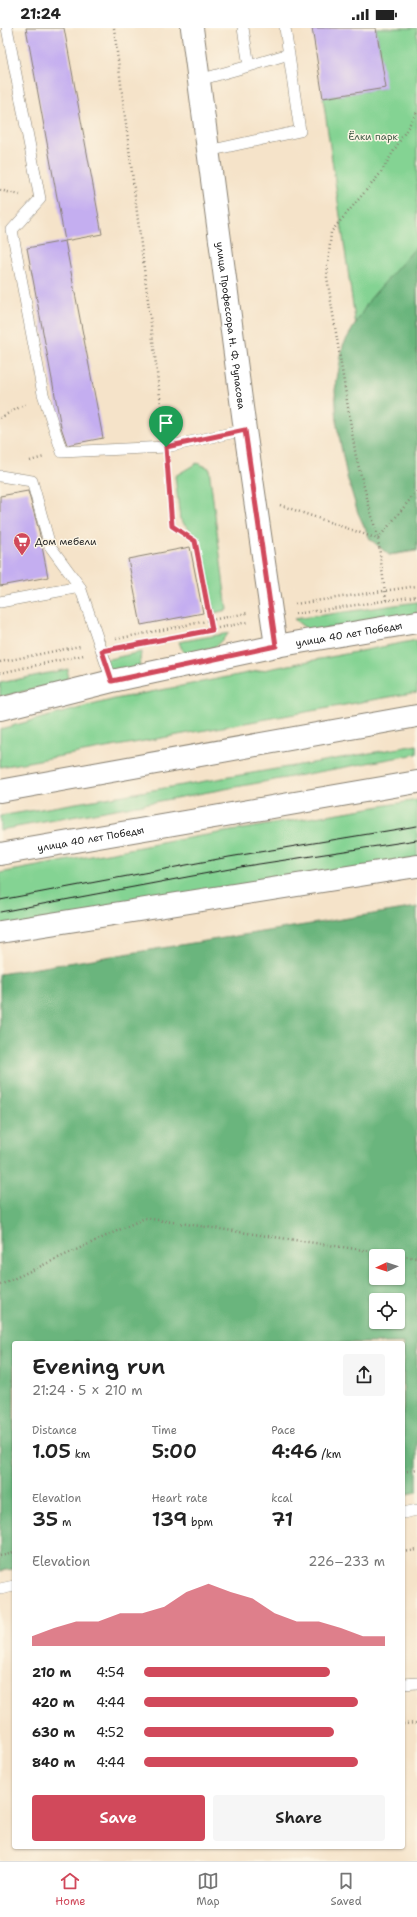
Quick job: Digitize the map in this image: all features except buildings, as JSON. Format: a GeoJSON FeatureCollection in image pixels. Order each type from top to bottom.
{"type":"FeatureCollection","features":[{"type":"Feature","properties":{"kind":"street","name":"улица Профессора Н. Ф. Рупасова"},"geometry":{"type":"LineString","coordinates":[[192,28],[245,430],[276,646]]}},
{"type":"Feature","properties":{"kind":"street","name":"улица 40 лет Победы"},"geometry":{"type":"LineString","coordinates":[[0,708],[112,681],[276,646],[417,622]]}},
{"type":"Feature","properties":{"kind":"street"},"geometry":{"type":"LineString","coordinates":[[0,791],[417,716]]}},
{"type":"Feature","properties":{"kind":"street","name":"улица 40 лет Победы"},"geometry":{"type":"LineString","coordinates":[[0,854],[417,782]]}},
{"type":"Feature","properties":{"kind":"street"},"geometry":{"type":"LineString","coordinates":[[0,932],[417,866]]}},
{"type":"Feature","properties":{"kind":"lane"},"geometry":{"type":"LineString","coordinates":[[7,28],[40,199],[12,230],[43,394],[62,452],[166,447],[245,430]]}},
{"type":"Feature","properties":{"kind":"lane"},"geometry":{"type":"LineString","coordinates":[[243,28],[248,66]]}},
{"type":"Feature","properties":{"kind":"lane"},"geometry":{"type":"LineString","coordinates":[[208,151],[300,131],[285,28]]}},
{"type":"Feature","properties":{"kind":"lane"},"geometry":{"type":"LineString","coordinates":[[199,80],[289,54]]}},
{"type":"Feature","properties":{"kind":"lane"},"geometry":{"type":"LineString","coordinates":[[0,476],[32,481],[50,546],[80,586],[112,681]]}},
{"type":"Feature","properties":{"kind":"lane"},"geometry":{"type":"LineString","coordinates":[[0,602],[80,586]]}},
{"type":"Feature","properties":{"kind":"lane"},"geometry":{"type":"LineString","coordinates":[[405,1513],[417,1510]]}},
{"type":"Feature","properties":{"kind":"lane"},"geometry":{"type":"LineString","coordinates":[[0,1589],[12,1586]]}},
{"type":"Feature","properties":{"kind":"lane"},"geometry":{"type":"LineString","coordinates":[[405,1684],[417,1683]]}},
{"type":"Feature","properties":{"kind":"path"},"geometry":{"type":"LineString","coordinates":[[114,28],[166,447],[172,526],[195,541],[212,630]]}},
{"type":"Feature","properties":{"kind":"path"},"geometry":{"type":"LineString","coordinates":[[386,600],[378,539],[356,457],[327,277],[332,232],[380,174],[417,112]]}},
{"type":"Feature","properties":{"kind":"path"},"geometry":{"type":"LineString","coordinates":[[0,418],[43,394]]}},
{"type":"Feature","properties":{"kind":"path"},"geometry":{"type":"LineString","coordinates":[[378,539],[417,491]]}},
{"type":"Feature","properties":{"kind":"path"},"geometry":{"type":"LineString","coordinates":[[254,496],[378,539]]}},
{"type":"Feature","properties":{"kind":"path"},"geometry":{"type":"LineString","coordinates":[[0,673],[102,651],[212,630],[271,613],[385,590],[417,586]]}},
{"type":"Feature","properties":{"kind":"path"},"geometry":{"type":"LineString","coordinates":[[210,620],[417,596]]}},
{"type":"Feature","properties":{"kind":"path"},"geometry":{"type":"LineString","coordinates":[[0,1285],[145,1218],[417,1258]]}},
{"type":"Feature","properties":{"kind":"path"},"geometry":{"type":"LineString","coordinates":[[405,1472],[417,1469]]}},
{"type":"Feature","properties":{"kind":"path"},"geometry":{"type":"LineString","coordinates":[[405,1552],[417,1550]]}},
{"type":"Feature","properties":{"kind":"path"},"geometry":{"type":"LineString","coordinates":[[0,1556],[12,1553]]}},
{"type":"Feature","properties":{"kind":"path"},"geometry":{"type":"LineString","coordinates":[[405,1724],[417,1723]]}},
{"type":"Feature","properties":{"kind":"green space","name":"Ёлки парк"},"geometry":{"type":"Polygon","coordinates":[[[376,28],[417,28],[417,551],[389,555],[323,98],[385,88],[376,28]]]}},
{"type":"Feature","properties":{"kind":"green space"},"geometry":{"type":"Polygon","coordinates":[[[417,246],[417,550],[389,555],[370,539],[358,513],[347,477],[337,426],[335,390],[343,345],[370,299],[417,246]]]}},
{"type":"Feature","properties":{"kind":"green space"},"geometry":{"type":"Polygon","coordinates":[[[197,463],[209,468],[227,610],[214,613],[199,540],[180,519],[175,476],[197,463]]]}},
{"type":"Feature","properties":{"kind":"green space"},"geometry":{"type":"Polygon","coordinates":[[[417,602],[417,614],[309,631],[294,619],[417,602]]]}},
{"type":"Feature","properties":{"kind":"green space"},"geometry":{"type":"Polygon","coordinates":[[[229,633],[216,646],[185,657],[179,642],[229,633]]]}},
{"type":"Feature","properties":{"kind":"green space"},"geometry":{"type":"Polygon","coordinates":[[[417,640],[417,692],[0,767],[0,729],[115,699],[417,640]]]}},
{"type":"Feature","properties":{"kind":"green space"},"geometry":{"type":"Polygon","coordinates":[[[141,652],[139,670],[103,675],[100,661],[141,652]]]}},
{"type":"Feature","properties":{"kind":"green space"},"geometry":{"type":"Polygon","coordinates":[[[68,669],[67,681],[0,697],[0,683],[68,669]]]}},
{"type":"Feature","properties":{"kind":"green space"},"geometry":{"type":"Polygon","coordinates":[[[417,745],[417,754],[0,830],[0,816],[417,745]]]}},
{"type":"Feature","properties":{"kind":"green space"},"geometry":{"type":"Polygon","coordinates":[[[417,800],[417,858],[0,931],[0,873],[183,839],[417,800]]]}},
{"type":"Feature","properties":{"kind":"green space"},"geometry":{"type":"Polygon","coordinates":[[[417,907],[417,1492],[405,1495],[405,1341],[12,1341],[12,1569],[0,1571],[0,974],[417,907]]]}},
{"type":"Feature","properties":{"kind":"tram line"},"geometry":{"type":"LineString","coordinates":[[0,900],[229,857],[417,826]]}},
{"type":"Feature","properties":{"kind":"tram line"},"geometry":{"type":"LineString","coordinates":[[0,912],[246,866],[417,840]]}},
{"type":"Feature","properties":{"kind":"place","name":"Дом мебели"},"geometry":{"type":"Point","coordinates":[22,556]}},
{"type":"Feature","properties":{"kind":"route"},"geometry":{"type":"LineString","coordinates":[[245,430],[276,646],[112,681],[102,651],[212,630],[195,541],[172,526],[166,447],[245,430]]}}]}
